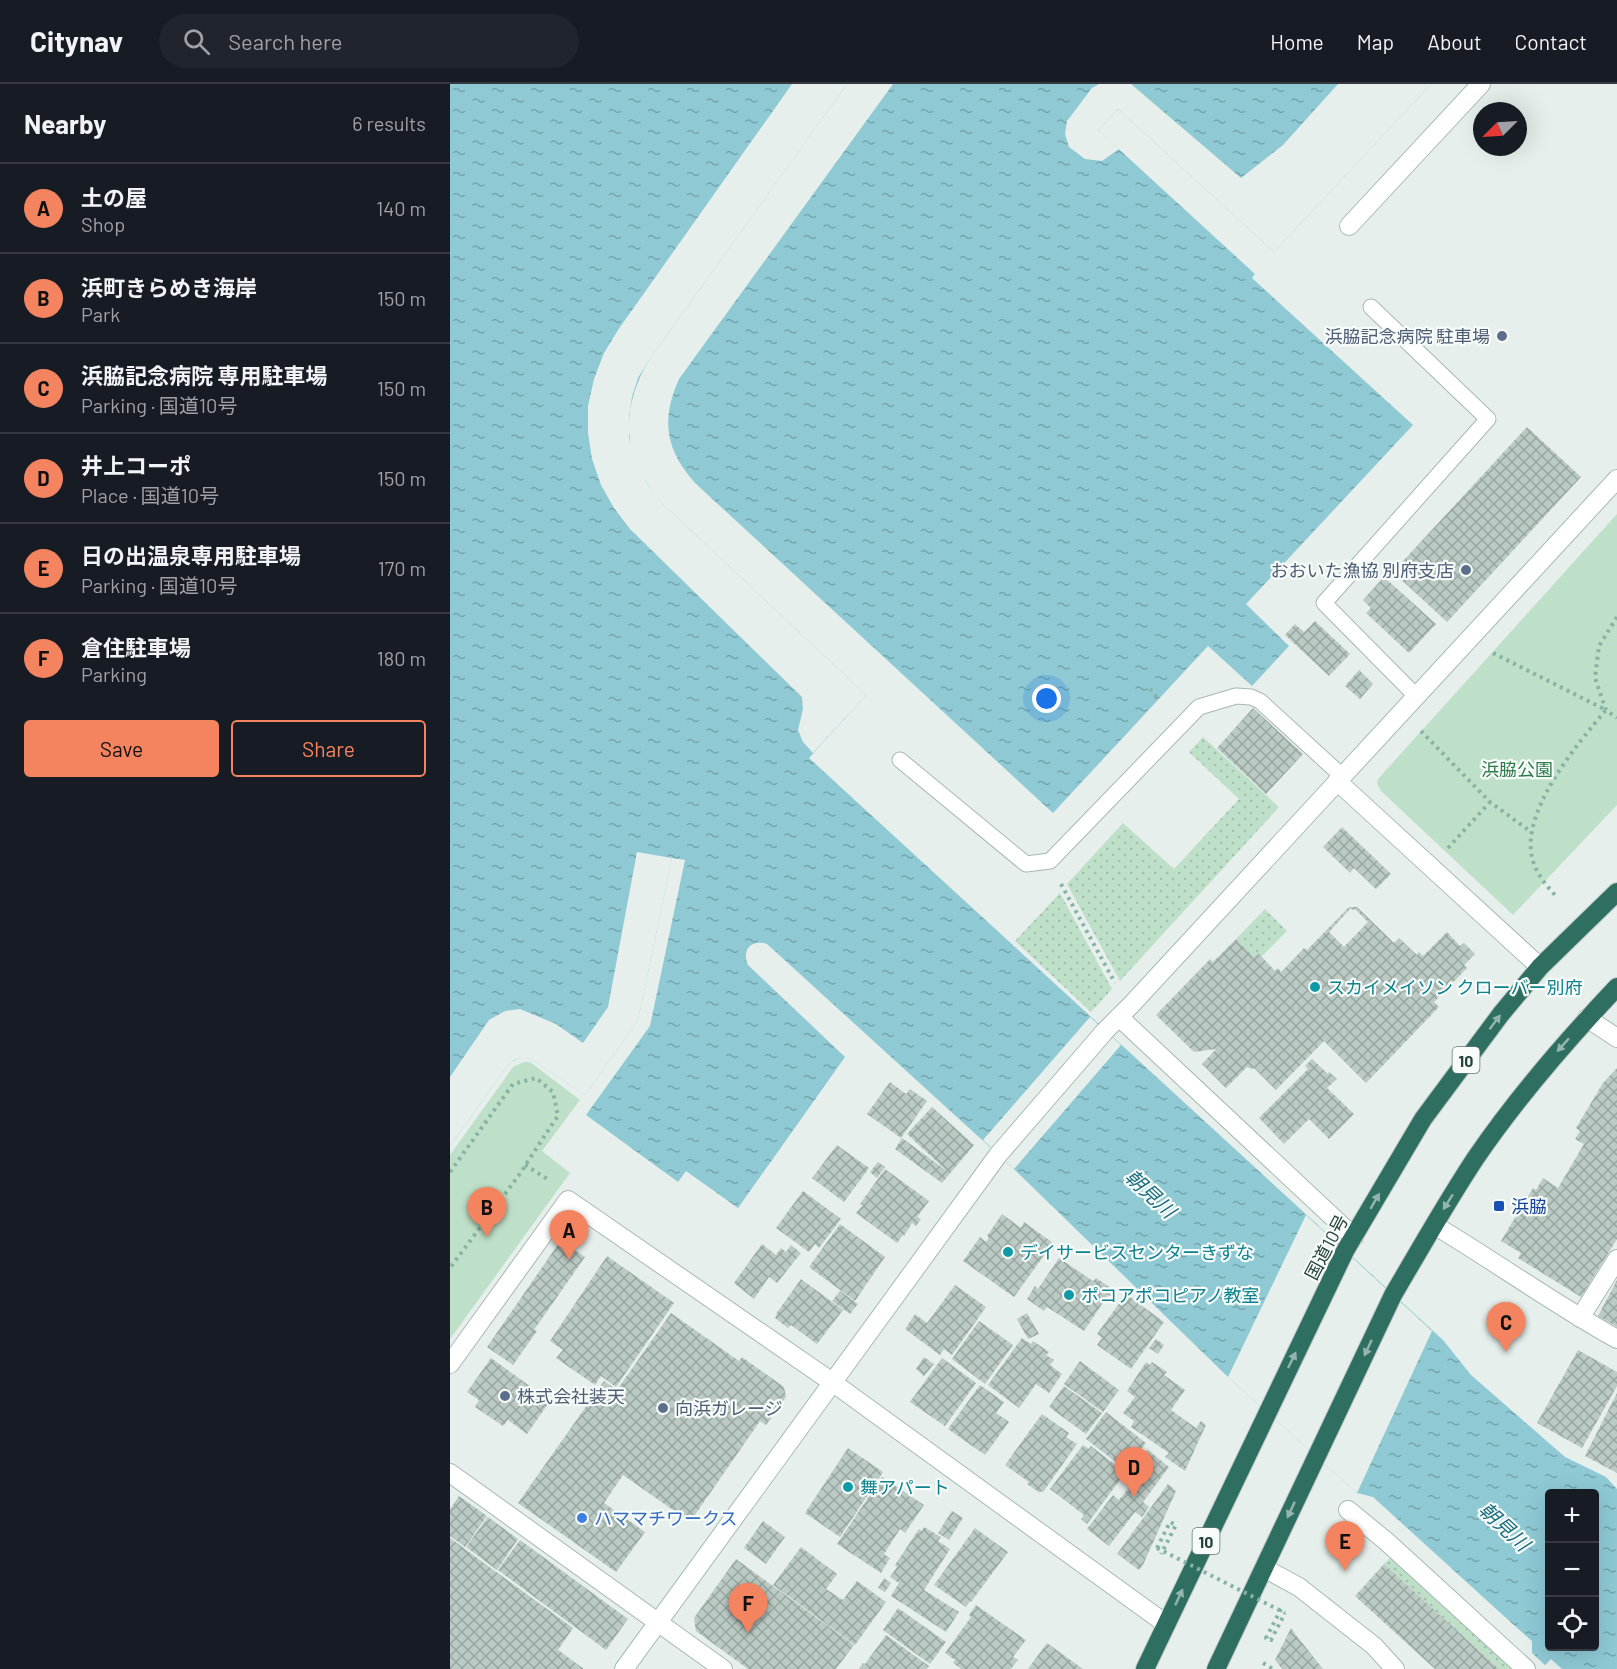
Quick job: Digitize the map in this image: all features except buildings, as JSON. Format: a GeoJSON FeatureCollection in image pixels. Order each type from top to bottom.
{"type":"FeatureCollection","features":[{"type":"Feature","properties":{"kind":"highway","name":"国道10号"},"geometry":{"type":"LineString","coordinates":[[1145,1669],[1349,1244],[1423,1119],[1501,1014],[1540,967],[1617,892]]}},
{"type":"Feature","properties":{"kind":"highway"},"geometry":{"type":"LineString","coordinates":[[1216,1669],[1393,1295],[1434,1225],[1475,1159],[1511,1109],[1552,1057],[1617,987]]}},
{"type":"Feature","properties":{"kind":"street"},"geometry":{"type":"LineString","coordinates":[[1349,226],[1481,84]]}},
{"type":"Feature","properties":{"kind":"street"},"geometry":{"type":"LineString","coordinates":[[624,1669],[998,1155],[1105,1031],[1617,479]]}},
{"type":"Feature","properties":{"kind":"street"},"geometry":{"type":"LineString","coordinates":[[1340,778],[1540,967]]}},
{"type":"Feature","properties":{"kind":"street"},"geometry":{"type":"LineString","coordinates":[[1119,1017],[1349,1244]]}},
{"type":"Feature","properties":{"kind":"street"},"geometry":{"type":"LineString","coordinates":[[1587,1018],[1617,1038]]}},
{"type":"Feature","properties":{"kind":"street"},"geometry":{"type":"LineString","coordinates":[[450,1364],[568,1200],[832,1383],[1166,1624]]}},
{"type":"Feature","properties":{"kind":"street"},"geometry":{"type":"LineString","coordinates":[[1434,1225],[1617,1339]]}},
{"type":"Feature","properties":{"kind":"street"},"geometry":{"type":"LineString","coordinates":[[1580,1318],[1617,1259]]}},
{"type":"Feature","properties":{"kind":"street"},"geometry":{"type":"LineString","coordinates":[[450,1473],[723,1669]]}},
{"type":"Feature","properties":{"kind":"street"},"geometry":{"type":"LineString","coordinates":[[1348,1510],[1386,1541],[1526,1669]]}},
{"type":"Feature","properties":{"kind":"street"},"geometry":{"type":"LineString","coordinates":[[1264,1568],[1299,1587],[1374,1646],[1395,1669]]}},
{"type":"Feature","properties":{"kind":"lane"},"geometry":{"type":"LineString","coordinates":[[1371,307],[1488,419],[1324,603],[1416,696]]}},
{"type":"Feature","properties":{"kind":"lane"},"geometry":{"type":"LineString","coordinates":[[900,760],[1026,864],[1050,861],[1199,707],[1236,696],[1251,696],[1260,701],[1340,778]]}},
{"type":"Feature","properties":{"kind":"path"},"geometry":{"type":"LineString","coordinates":[[1606,710],[1595,678],[1599,646],[1617,617]]}},
{"type":"Feature","properties":{"kind":"path"},"geometry":{"type":"LineString","coordinates":[[1472,636],[1491,653],[1606,710],[1617,718]]}},
{"type":"Feature","properties":{"kind":"path"},"geometry":{"type":"LineString","coordinates":[[1150,690],[1158,699]]}},
{"type":"Feature","properties":{"kind":"path"},"geometry":{"type":"LineString","coordinates":[[1555,895],[1537,872],[1531,851],[1531,832],[1544,797],[1564,763],[1606,710]]}},
{"type":"Feature","properties":{"kind":"path"},"geometry":{"type":"LineString","coordinates":[[1401,712],[1490,802],[1531,832]]}},
{"type":"Feature","properties":{"kind":"path"},"geometry":{"type":"LineString","coordinates":[[1432,867],[1490,802]]}},
{"type":"Feature","properties":{"kind":"path"},"geometry":{"type":"LineString","coordinates":[[1050,861],[1116,985],[1132,1004]]}},
{"type":"Feature","properties":{"kind":"path"},"geometry":{"type":"LineString","coordinates":[[450,1172],[513,1084],[536,1078],[553,1092],[558,1116],[450,1268]]}},
{"type":"Feature","properties":{"kind":"path"},"geometry":{"type":"LineString","coordinates":[[525,1165],[551,1182]]}},
{"type":"Feature","properties":{"kind":"path"},"geometry":{"type":"LineString","coordinates":[[1161,1554],[1166,1544],[1171,1535],[1176,1525],[1170,1522],[1157,1548],[1167,1554],[1253,1597],[1263,1603],[1274,1608],[1285,1613],[1271,1640],[1266,1638],[1276,1618],[1281,1608]]}},
{"type":"Feature","properties":{"kind":"path"},"geometry":{"type":"LineString","coordinates":[[1263,1663],[1272,1669]]}},
{"type":"Feature","properties":{"kind":"green space","name":"浜脇公園"},"geometry":{"type":"Polygon","coordinates":[[[1617,514],[1617,805],[1513,915],[1381,791],[1377,783],[1378,779],[1617,514]]]}},
{"type":"Feature","properties":{"kind":"green space"},"geometry":{"type":"Polygon","coordinates":[[[1203,737],[1279,807],[1120,981],[1067,884],[1123,823],[1174,869],[1239,799],[1189,752],[1203,737]]]}},
{"type":"Feature","properties":{"kind":"green space"},"geometry":{"type":"Polygon","coordinates":[[[1060,893],[1112,989],[1091,1012],[1015,941],[1060,893]]]}},
{"type":"Feature","properties":{"kind":"green space"},"geometry":{"type":"Polygon","coordinates":[[[1265,909],[1287,931],[1261,957],[1258,954],[1254,957],[1236,939],[1265,909]]]}},
{"type":"Feature","properties":{"kind":"green space"},"geometry":{"type":"Polygon","coordinates":[[[530,1062],[580,1100],[542,1151],[570,1173],[450,1339],[450,1155],[513,1067],[530,1062]]]}},
{"type":"Feature","properties":{"kind":"green space"},"geometry":{"type":"Polygon","coordinates":[[[1392,1556],[1514,1669],[1499,1669],[1384,1564],[1392,1556]]]}},
{"type":"Feature","properties":{"kind":"water","name":"朝見川"},"geometry":{"type":"Polygon","coordinates":[[[450,84],[847,84],[649,360],[635,391],[629,423],[633,455],[639,470],[663,504],[866,695],[809,758],[1443,1340],[1471,1375],[1565,1457],[1606,1477],[1617,1489],[1617,1669],[1562,1669],[1551,1659],[1545,1665],[1532,1653],[1532,1641],[1373,1497],[1357,1493],[1228,1377],[1014,1169],[767,944],[757,943],[749,947],[746,954],[748,965],[845,1057],[738,1208],[686,1171],[678,1182],[586,1115],[650,1026],[685,860],[672,858],[638,1020],[585,1095],[531,1059],[517,1059],[509,1064],[450,1146],[450,84]]]}},
{"type":"Feature","properties":{"kind":"water"},"geometry":{"type":"Polygon","coordinates":[[[893,84],[1431,84],[1274,252],[1118,109],[1098,130],[1255,274],[1252,278],[1413,425],[1246,604],[1289,646],[1252,686],[1208,646],[1053,813],[695,483],[677,458],[669,434],[670,408],[679,379],[893,84]]]}},
{"type":"Feature","properties":{"kind":"pier"},"geometry":{"type":"Polygon","coordinates":[[[792,84],[847,84],[649,360],[638,378],[632,397],[629,438],[636,462],[647,484],[663,504],[866,695],[813,753],[803,742],[798,730],[803,709],[802,697],[630,529],[614,508],[601,485],[592,459],[588,433],[588,406],[594,379],[604,353],[792,84]]]}},
{"type":"Feature","properties":{"kind":"pier"},"geometry":{"type":"Polygon","coordinates":[[[1099,84],[1131,84],[1241,178],[1283,145],[1338,84],[1431,84],[1274,252],[1118,109],[1098,130],[1119,149],[1102,161],[1085,159],[1069,147],[1065,134],[1067,121],[1092,88],[1099,84]]]}},
{"type":"Feature","properties":{"kind":"pier"},"geometry":{"type":"Polygon","coordinates":[[[637,852],[672,858],[638,1020],[585,1095],[531,1059],[514,1060],[450,1146],[450,1077],[489,1020],[505,1011],[520,1009],[556,1024],[583,1043],[608,1007],[637,852]]]}},
{"type":"Feature","properties":{"kind":"pier"},"geometry":{"type":"Polygon","coordinates":[[[1090,1017],[1121,1045],[1014,1169],[983,1140],[1090,1017]]]}},
{"type":"Feature","properties":{"kind":"pier"},"geometry":{"type":"Polygon","coordinates":[[[1306,1215],[1432,1331],[1357,1493],[1228,1377],[1306,1215]]]}},
{"type":"Feature","properties":{"kind":"place","name":"浜脇記念病院 駐車場"},"geometry":{"type":"Point","coordinates":[1502,336]}},
{"type":"Feature","properties":{"kind":"place","name":"おおいた漁協 別府支店"},"geometry":{"type":"Point","coordinates":[1466,570]}},
{"type":"Feature","properties":{"kind":"place","name":"スカイメイソン クローバー別府"},"geometry":{"type":"Point","coordinates":[1315,987]}},
{"type":"Feature","properties":{"kind":"place","name":"浜脇"},"geometry":{"type":"Point","coordinates":[1499,1206]}},
{"type":"Feature","properties":{"kind":"place","name":"浜町きらめき海岸"},"geometry":{"type":"Point","coordinates":[487,1237]}},
{"type":"Feature","properties":{"kind":"place","name":"デイサービスセンターきずな"},"geometry":{"type":"Point","coordinates":[1008,1252]}},
{"type":"Feature","properties":{"kind":"place","name":"土の屋"},"geometry":{"type":"Point","coordinates":[569,1260]}},
{"type":"Feature","properties":{"kind":"place","name":"ポコアポコピアノ教室"},"geometry":{"type":"Point","coordinates":[1069,1295]}},
{"type":"Feature","properties":{"kind":"place","name":"浜脇記念病院 専用駐車場"},"geometry":{"type":"Point","coordinates":[1506,1352]}},
{"type":"Feature","properties":{"kind":"place","name":"株式会社装天"},"geometry":{"type":"Point","coordinates":[505,1396]}},
{"type":"Feature","properties":{"kind":"place","name":"向浜ガレージ"},"geometry":{"type":"Point","coordinates":[663,1408]}},
{"type":"Feature","properties":{"kind":"place","name":"舞アパート"},"geometry":{"type":"Point","coordinates":[848,1487]}},
{"type":"Feature","properties":{"kind":"place","name":"井上コーポ"},"geometry":{"type":"Point","coordinates":[1134,1497]}},
{"type":"Feature","properties":{"kind":"place","name":"ハママチワークス"},"geometry":{"type":"Point","coordinates":[582,1518]}},
{"type":"Feature","properties":{"kind":"place","name":"日の出温泉専用駐車場"},"geometry":{"type":"Point","coordinates":[1345,1571]}},
{"type":"Feature","properties":{"kind":"place","name":"倉住駐車場"},"geometry":{"type":"Point","coordinates":[748,1633]}}]}
